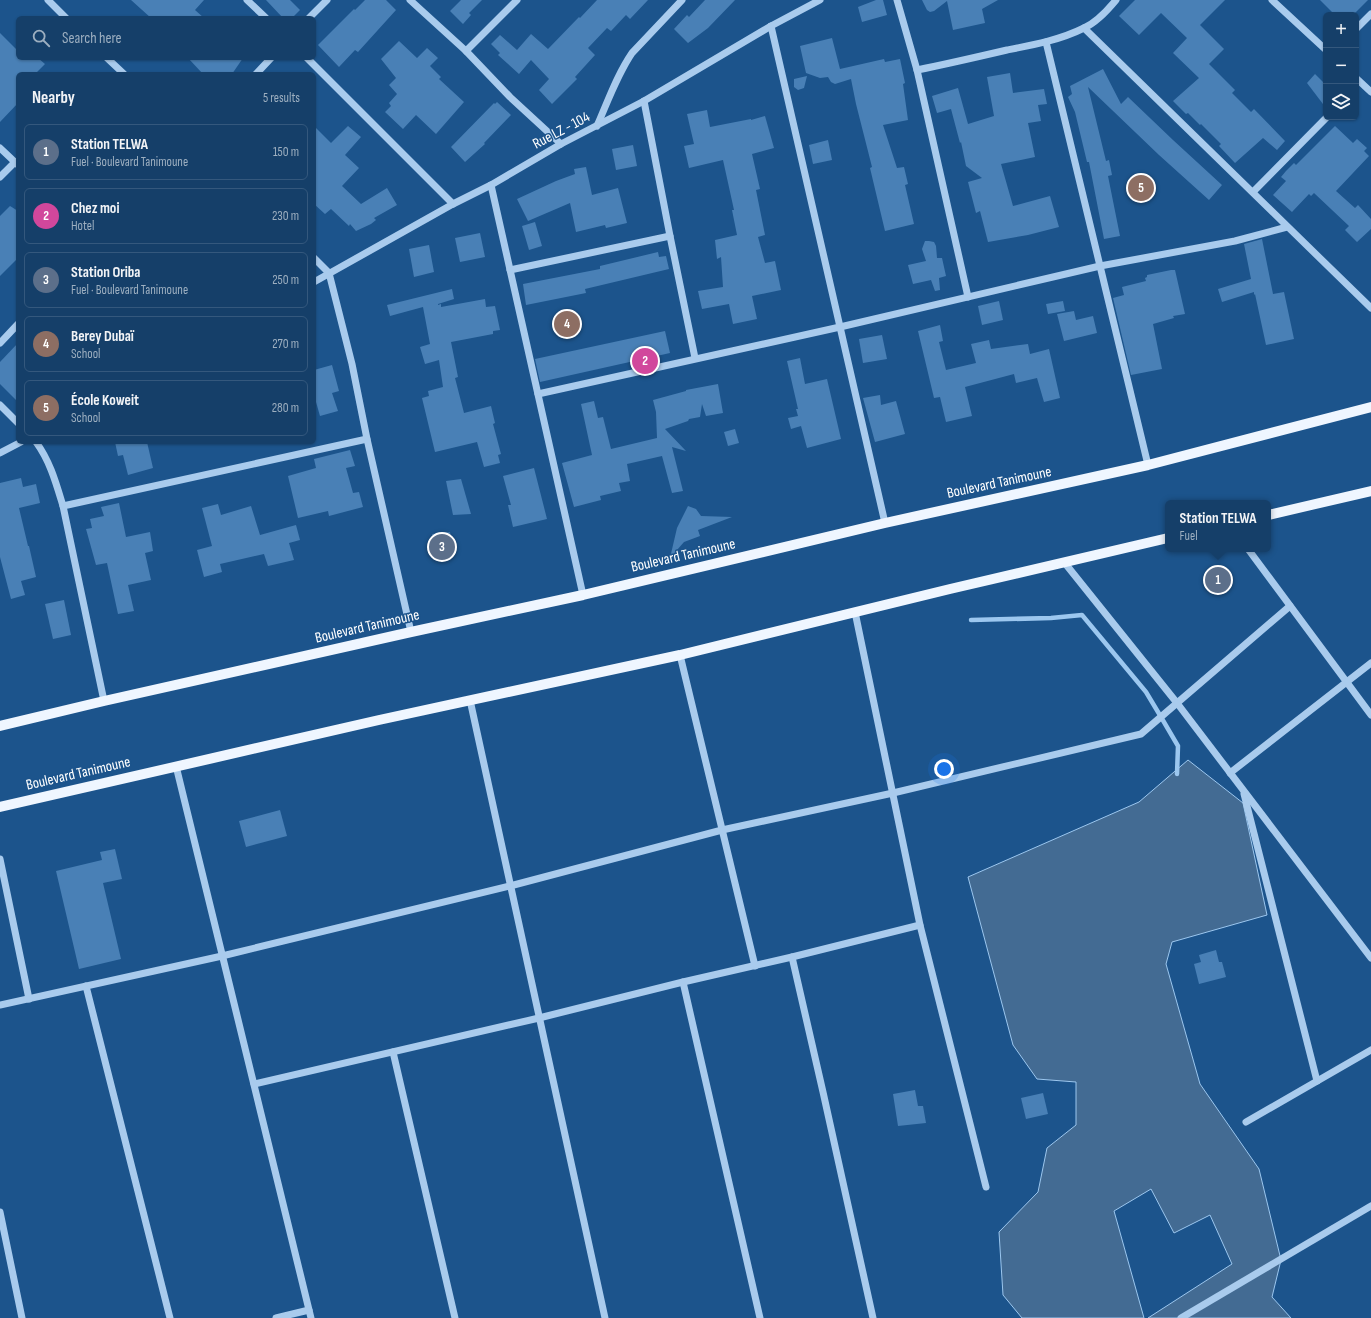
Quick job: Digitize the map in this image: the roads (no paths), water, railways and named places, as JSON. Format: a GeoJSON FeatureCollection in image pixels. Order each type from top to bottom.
{"type":"FeatureCollection","features":[{"type":"Feature","properties":{"kind":"main road","name":"Boulevard Tanimoune"},"geometry":{"type":"LineString","coordinates":[[0,726],[410,632],[583,595],[885,522],[1148,464],[1371,407]]}},
{"type":"Feature","properties":{"kind":"main road"},"geometry":{"type":"LineString","coordinates":[[1271,514],[1371,491]]}},
{"type":"Feature","properties":{"kind":"main road","name":"Boulevard Tanimoune"},"geometry":{"type":"LineString","coordinates":[[0,806],[470,700],[680,655],[1165,539]]}},
{"type":"Feature","properties":{"kind":"street"},"geometry":{"type":"LineString","coordinates":[[48,0],[64,16]]}},
{"type":"Feature","properties":{"kind":"street"},"geometry":{"type":"LineString","coordinates":[[247,0],[264,16]]}},
{"type":"Feature","properties":{"kind":"street"},"geometry":{"type":"LineString","coordinates":[[311,16],[327,0]]}},
{"type":"Feature","properties":{"kind":"street"},"geometry":{"type":"LineString","coordinates":[[410,0],[466,51],[510,96],[561,144]]}},
{"type":"Feature","properties":{"kind":"street"},"geometry":{"type":"LineString","coordinates":[[466,51],[517,0]]}},
{"type":"Feature","properties":{"kind":"street"},"geometry":{"type":"LineString","coordinates":[[597,126],[620,71],[626,61],[682,0]]}},
{"type":"Feature","properties":{"kind":"street","name":"Rue LZ - 104"},"geometry":{"type":"LineString","coordinates":[[316,281],[453,204],[491,185],[561,144],[644,101],[771,26],[820,0]]}},
{"type":"Feature","properties":{"kind":"street"},"geometry":{"type":"LineString","coordinates":[[897,0],[917,70],[968,297]]}},
{"type":"Feature","properties":{"kind":"street"},"geometry":{"type":"LineString","coordinates":[[917,70],[1046,42],[1084,28],[1098,19],[1116,0]]}},
{"type":"Feature","properties":{"kind":"street"},"geometry":{"type":"LineString","coordinates":[[1272,0],[1324,48]]}},
{"type":"Feature","properties":{"kind":"street"},"geometry":{"type":"LineString","coordinates":[[1359,26],[1371,14]]}},
{"type":"Feature","properties":{"kind":"street"},"geometry":{"type":"LineString","coordinates":[[771,26],[885,522]]}},
{"type":"Feature","properties":{"kind":"street"},"geometry":{"type":"LineString","coordinates":[[1084,28],[1371,308]]}},
{"type":"Feature","properties":{"kind":"street"},"geometry":{"type":"LineString","coordinates":[[1046,42],[1148,464]]}},
{"type":"Feature","properties":{"kind":"street"},"geometry":{"type":"LineString","coordinates":[[110,60],[122,72]]}},
{"type":"Feature","properties":{"kind":"street"},"geometry":{"type":"LineString","coordinates":[[258,72],[269,60]]}},
{"type":"Feature","properties":{"kind":"street"},"geometry":{"type":"LineString","coordinates":[[309,60],[453,204]]}},
{"type":"Feature","properties":{"kind":"street"},"geometry":{"type":"LineString","coordinates":[[1359,84],[1371,92]]}},
{"type":"Feature","properties":{"kind":"street"},"geometry":{"type":"LineString","coordinates":[[644,101],[695,358]]}},
{"type":"Feature","properties":{"kind":"street"},"geometry":{"type":"LineString","coordinates":[[1253,192],[1324,120]]}},
{"type":"Feature","properties":{"kind":"street"},"geometry":{"type":"LineString","coordinates":[[0,148],[16,163],[0,177]]}},
{"type":"Feature","properties":{"kind":"street"},"geometry":{"type":"LineString","coordinates":[[491,185],[583,595]]}},
{"type":"Feature","properties":{"kind":"street"},"geometry":{"type":"LineString","coordinates":[[538,394],[840,327],[1100,266],[1234,241],[1287,227]]}},
{"type":"Feature","properties":{"kind":"street"},"geometry":{"type":"LineString","coordinates":[[510,270],[670,236]]}},
{"type":"Feature","properties":{"kind":"street"},"geometry":{"type":"LineString","coordinates":[[316,260],[329,273],[352,364],[367,439],[410,632]]}},
{"type":"Feature","properties":{"kind":"street"},"geometry":{"type":"LineString","coordinates":[[0,343],[16,326]]}},
{"type":"Feature","properties":{"kind":"street"},"geometry":{"type":"LineString","coordinates":[[0,405],[16,421]]}},
{"type":"Feature","properties":{"kind":"street"},"geometry":{"type":"LineString","coordinates":[[63,506],[367,439]]}},
{"type":"Feature","properties":{"kind":"street"},"geometry":{"type":"LineString","coordinates":[[0,453],[17,444]]}},
{"type":"Feature","properties":{"kind":"street"},"geometry":{"type":"LineString","coordinates":[[37,444],[47,461],[63,506],[104,701]]}},
{"type":"Feature","properties":{"kind":"street"},"geometry":{"type":"LineString","coordinates":[[1250,552],[1371,716]]}},
{"type":"Feature","properties":{"kind":"street"},"geometry":{"type":"LineString","coordinates":[[1064,562],[1177,703],[1371,958]]}},
{"type":"Feature","properties":{"kind":"street"},"geometry":{"type":"LineString","coordinates":[[0,1005],[222,956],[510,886],[722,830],[893,793],[1141,734],[1290,606]]}},
{"type":"Feature","properties":{"kind":"street"},"geometry":{"type":"LineString","coordinates":[[855,612],[920,925],[986,1187]]}},
{"type":"Feature","properties":{"kind":"street"},"geometry":{"type":"LineString","coordinates":[[680,655],[755,966]]}},
{"type":"Feature","properties":{"kind":"street"},"geometry":{"type":"LineString","coordinates":[[1230,773],[1371,663]]}},
{"type":"Feature","properties":{"kind":"street"},"geometry":{"type":"LineString","coordinates":[[470,700],[605,1318]]}},
{"type":"Feature","properties":{"kind":"street"},"geometry":{"type":"LineString","coordinates":[[176,766],[311,1318]]}},
{"type":"Feature","properties":{"kind":"street"},"geometry":{"type":"LineString","coordinates":[[1242,790],[1317,1081]]}},
{"type":"Feature","properties":{"kind":"street"},"geometry":{"type":"LineString","coordinates":[[0,859],[30,998]]}},
{"type":"Feature","properties":{"kind":"street"},"geometry":{"type":"LineString","coordinates":[[254,1084],[539,1018],[920,925]]}},
{"type":"Feature","properties":{"kind":"street"},"geometry":{"type":"LineString","coordinates":[[792,957],[873,1318]]}},
{"type":"Feature","properties":{"kind":"street"},"geometry":{"type":"LineString","coordinates":[[683,982],[760,1318]]}},
{"type":"Feature","properties":{"kind":"street"},"geometry":{"type":"LineString","coordinates":[[86,986],[170,1318]]}},
{"type":"Feature","properties":{"kind":"street"},"geometry":{"type":"LineString","coordinates":[[1246,1122],[1371,1050]]}},
{"type":"Feature","properties":{"kind":"street"},"geometry":{"type":"LineString","coordinates":[[393,1052],[455,1318]]}},
{"type":"Feature","properties":{"kind":"street"},"geometry":{"type":"LineString","coordinates":[[1180,1318],[1371,1206]]}},
{"type":"Feature","properties":{"kind":"street"},"geometry":{"type":"LineString","coordinates":[[0,1212],[22,1318]]}},
{"type":"Feature","properties":{"kind":"street"},"geometry":{"type":"LineString","coordinates":[[276,1318],[309,1310]]}},
{"type":"Feature","properties":{"kind":"water"},"geometry":{"type":"Polygon","coordinates":[[[1188,760],[1243,803],[1267,915],[1172,942],[1166,964],[1200,1084],[1259,1169],[1281,1260],[1272,1297],[1291,1318],[1148,1318],[1232,1264],[1210,1215],[1174,1233],[1151,1189],[1114,1211],[1144,1318],[1022,1318],[1003,1295],[999,1232],[1038,1192],[1047,1148],[1076,1125],[1076,1082],[1037,1079],[1013,1045],[968,877],[1139,802],[1188,760]]]}},
{"type":"Feature","properties":{"kind":"waterway"},"geometry":{"type":"LineString","coordinates":[[971,620],[1051,618],[1082,615],[1146,692],[1161,717],[1178,746],[1177,774]]}},
{"type":"Feature","properties":{"kind":"place","name":"École Koweit"},"geometry":{"type":"Point","coordinates":[1141,188]}},
{"type":"Feature","properties":{"kind":"place","name":"Berey Dubaï"},"geometry":{"type":"Point","coordinates":[567,324]}},
{"type":"Feature","properties":{"kind":"place","name":"Chez moi"},"geometry":{"type":"Point","coordinates":[645,361]}},
{"type":"Feature","properties":{"kind":"place","name":"Station Oriba"},"geometry":{"type":"Point","coordinates":[442,547]}},
{"type":"Feature","properties":{"kind":"place","name":"Station TELWA"},"geometry":{"type":"Point","coordinates":[1218,580]}}]}
